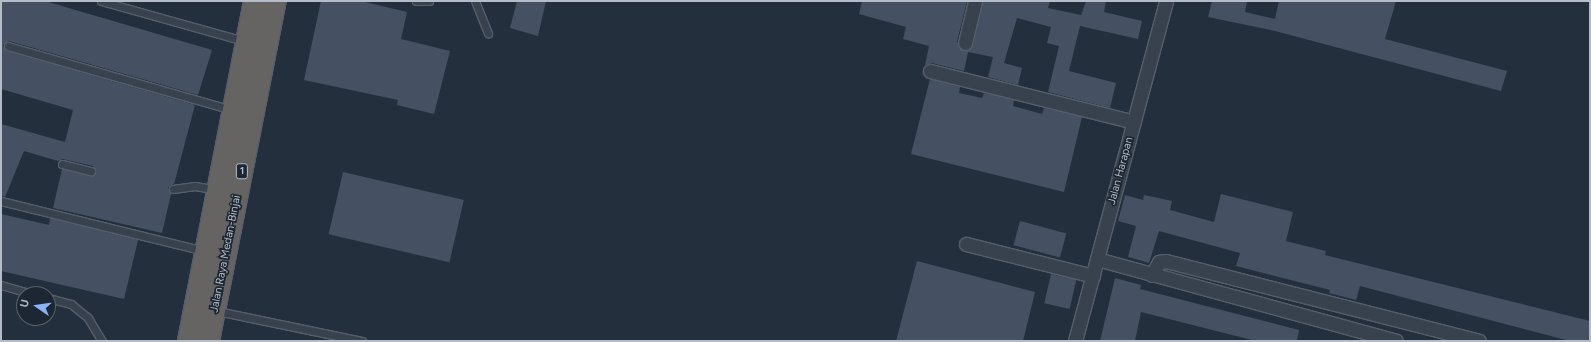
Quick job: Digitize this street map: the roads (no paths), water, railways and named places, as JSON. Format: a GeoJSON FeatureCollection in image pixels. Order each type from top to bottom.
{"type":"FeatureCollection","features":[{"type":"Feature","properties":{"kind":"highway","name":"Jalan Raya Medan-Binjai"},"geometry":{"type":"LineString","coordinates":[[189,341],[232,110],[255,1]]}},
{"type":"Feature","properties":{"kind":"highway","name":"Jalan Raya Medan-Binjai"},"geometry":{"type":"LineString","coordinates":[[208,341],[275,1]]}},
{"type":"Feature","properties":{"kind":"street"},"geometry":{"type":"LineString","coordinates":[[965,43],[975,1]]}},
{"type":"Feature","properties":{"kind":"street","name":"Jalan Harapan"},"geometry":{"type":"LineString","coordinates":[[1075,341],[1166,1]]}},
{"type":"Feature","properties":{"kind":"street"},"geometry":{"type":"LineString","coordinates":[[930,71],[1134,122]]}},
{"type":"Feature","properties":{"kind":"street"},"geometry":{"type":"LineString","coordinates":[[966,244],[1093,276]]}},
{"type":"Feature","properties":{"kind":"street"},"geometry":{"type":"LineString","coordinates":[[1097,259],[1396,341]]}},
{"type":"Feature","properties":{"kind":"street"},"geometry":{"type":"LineString","coordinates":[[1152,275],[1162,261],[1338,304],[1479,341]]}},
{"type":"Feature","properties":{"kind":"street"},"geometry":{"type":"LineString","coordinates":[[1335,325],[1338,304]]}},
{"type":"Feature","properties":{"kind":"lane"},"geometry":{"type":"LineString","coordinates":[[101,1],[246,42]]}},
{"type":"Feature","properties":{"kind":"lane"},"geometry":{"type":"LineString","coordinates":[[416,1],[428,1]]}},
{"type":"Feature","properties":{"kind":"lane"},"geometry":{"type":"LineString","coordinates":[[474,1],[488,33]]}},
{"type":"Feature","properties":{"kind":"lane"},"geometry":{"type":"LineString","coordinates":[[8,46],[232,110]]}},
{"type":"Feature","properties":{"kind":"lane"},"geometry":{"type":"LineString","coordinates":[[62,164],[91,171]]}},
{"type":"Feature","properties":{"kind":"lane"},"geometry":{"type":"LineString","coordinates":[[173,189],[194,186],[217,190]]}},
{"type":"Feature","properties":{"kind":"lane"},"geometry":{"type":"LineString","coordinates":[[1,200],[205,251]]}},
{"type":"Feature","properties":{"kind":"lane"},"geometry":{"type":"LineString","coordinates":[[1,285],[16,289]]}},
{"type":"Feature","properties":{"kind":"lane"},"geometry":{"type":"LineString","coordinates":[[56,300],[71,304],[88,318],[102,341]]}},
{"type":"Feature","properties":{"kind":"lane"},"geometry":{"type":"LineString","coordinates":[[215,310],[362,341]]}}]}
